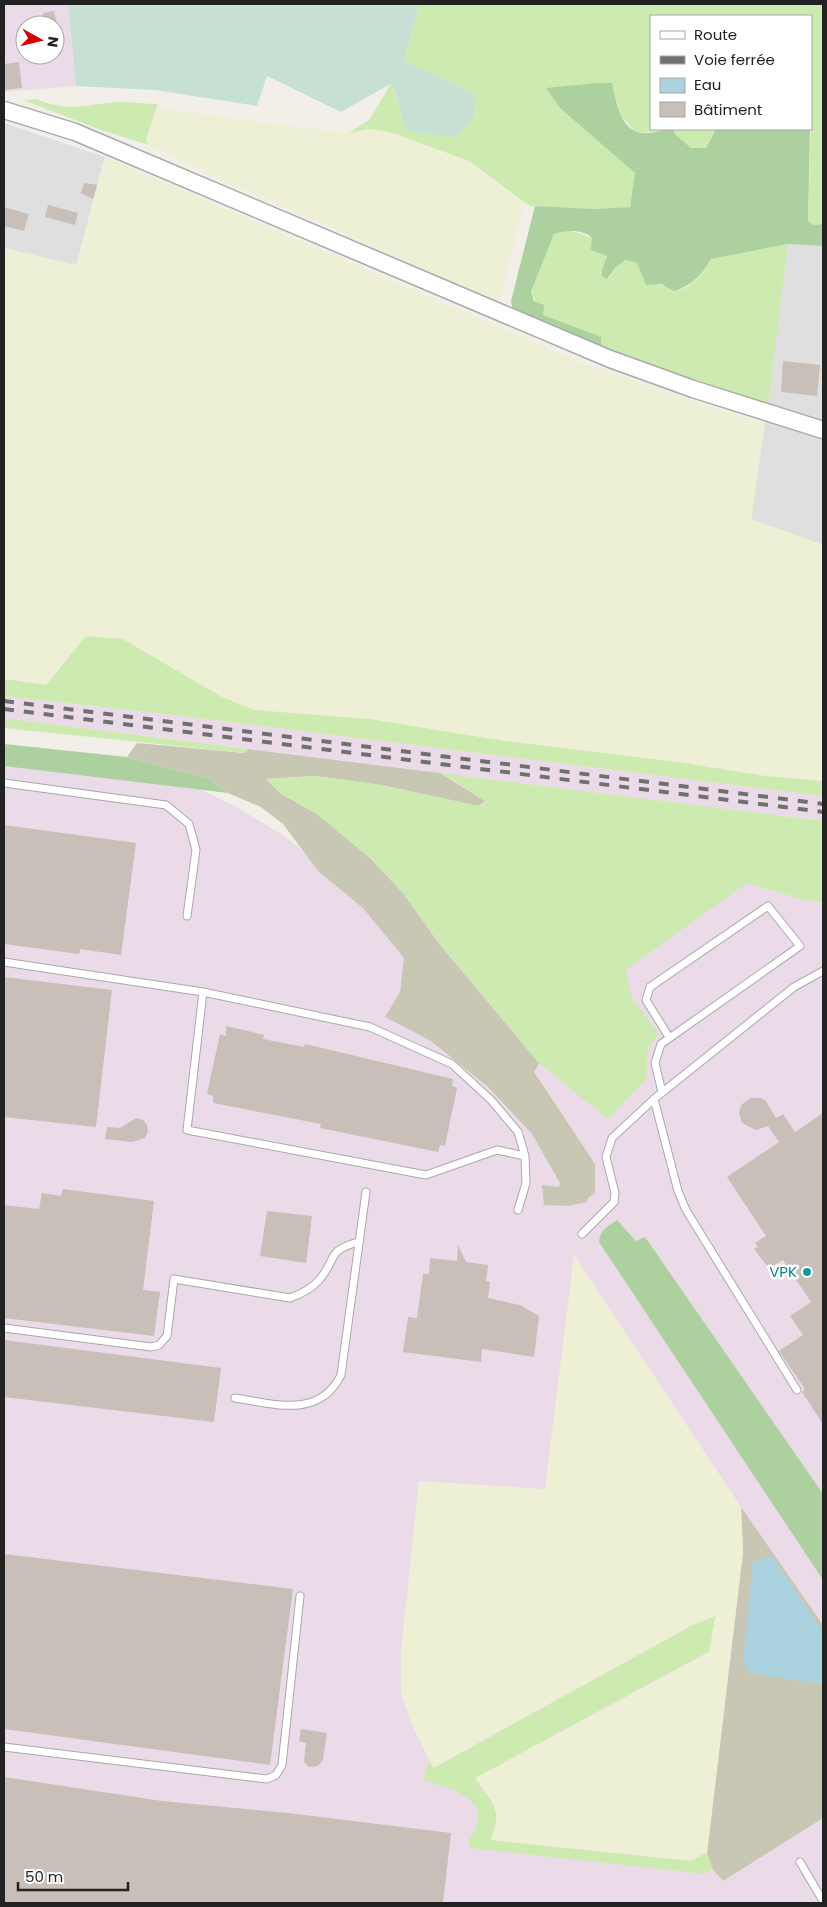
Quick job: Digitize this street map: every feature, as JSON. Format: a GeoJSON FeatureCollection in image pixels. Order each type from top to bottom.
{"type":"FeatureCollection","features":[{"type":"Feature","properties":{"kind":"street"},"geometry":{"type":"LineString","coordinates":[[4,110],[75,132],[610,359],[693,389],[823,430]]}},
{"type":"Feature","properties":{"kind":"lane"},"geometry":{"type":"LineString","coordinates":[[4,783],[166,806],[189,824],[196,850],[187,916]]}},
{"type":"Feature","properties":{"kind":"lane"},"geometry":{"type":"LineString","coordinates":[[662,1092],[655,1063],[659,1048],[669,1037],[800,946],[768,906],[650,987],[646,1000],[669,1037]]}},
{"type":"Feature","properties":{"kind":"lane"},"geometry":{"type":"LineString","coordinates":[[4,962],[203,992],[370,1027],[452,1064],[491,1100],[518,1132],[525,1156],[526,1183],[518,1210]]}},
{"type":"Feature","properties":{"kind":"lane"},"geometry":{"type":"LineString","coordinates":[[582,1234],[614,1202],[615,1193],[606,1157],[612,1138],[654,1098],[794,987],[823,971]]}},
{"type":"Feature","properties":{"kind":"lane"},"geometry":{"type":"LineString","coordinates":[[203,992],[186,1130],[426,1175],[497,1150],[525,1156]]}},
{"type":"Feature","properties":{"kind":"lane"},"geometry":{"type":"LineString","coordinates":[[654,1098],[678,1192],[686,1210],[797,1390]]}},
{"type":"Feature","properties":{"kind":"lane"},"geometry":{"type":"LineString","coordinates":[[235,1398],[286,1406],[303,1405],[320,1399],[334,1389],[341,1375],[366,1192]]}},
{"type":"Feature","properties":{"kind":"lane"},"geometry":{"type":"LineString","coordinates":[[4,1328],[151,1347],[159,1345],[167,1336],[174,1279],[290,1298],[305,1292],[321,1279],[332,1255],[342,1247],[358,1242]]}},
{"type":"Feature","properties":{"kind":"lane"},"geometry":{"type":"LineString","coordinates":[[4,1747],[268,1779],[276,1775],[282,1765],[300,1596]]}},
{"type":"Feature","properties":{"kind":"lane"},"geometry":{"type":"LineString","coordinates":[[800,1862],[823,1901]]}},
{"type":"Feature","properties":{"kind":"shaded area"},"geometry":{"type":"Polygon","coordinates":[[[4,4],[68,4],[76,86],[4,92],[4,4]]]}},
{"type":"Feature","properties":{"kind":"shaded area"},"geometry":{"type":"Polygon","coordinates":[[[68,4],[420,4],[404,61],[476,94],[473,119],[455,137],[406,131],[392,83],[341,112],[267,76],[257,106],[155,90],[76,86],[68,4]]]}},
{"type":"Feature","properties":{"kind":"shaded area"},"geometry":{"type":"Polygon","coordinates":[[[157,108],[343,133],[370,129],[390,132],[469,161],[525,202],[500,299],[493,301],[313,219],[213,176],[149,145],[146,140],[157,108]]]}},
{"type":"Feature","properties":{"kind":"shaded area"},"geometry":{"type":"Polygon","coordinates":[[[4,123],[105,157],[76,266],[4,248],[4,123]]]}},
{"type":"Feature","properties":{"kind":"shaded area"},"geometry":{"type":"Polygon","coordinates":[[[105,157],[592,367],[765,424],[751,519],[823,545],[823,781],[766,776],[678,762],[505,741],[370,719],[255,710],[222,697],[123,639],[108,637],[86,636],[45,685],[4,679],[4,248],[76,265],[105,157]]]}},
{"type":"Feature","properties":{"kind":"shaded area"},"geometry":{"type":"Polygon","coordinates":[[[788,244],[823,246],[823,545],[751,519],[788,244]]]}},
{"type":"Feature","properties":{"kind":"shaded area"},"geometry":{"type":"Polygon","coordinates":[[[4,696],[183,716],[823,796],[823,821],[4,718],[4,696]]]}},
{"type":"Feature","properties":{"kind":"shaded area"},"geometry":{"type":"Polygon","coordinates":[[[137,743],[245,753],[248,749],[440,773],[486,801],[478,806],[386,786],[315,776],[266,779],[280,793],[317,814],[370,858],[403,893],[440,945],[539,1063],[534,1072],[595,1164],[595,1193],[588,1198],[587,1202],[568,1206],[544,1205],[542,1185],[559,1187],[560,1183],[532,1134],[488,1087],[431,1041],[385,1017],[400,992],[404,958],[363,908],[318,871],[283,824],[261,807],[228,793],[209,779],[127,757],[137,743]]]}},
{"type":"Feature","properties":{"kind":"shaded area"},"geometry":{"type":"Polygon","coordinates":[[[4,748],[191,785],[237,807],[284,836],[330,872],[403,893],[823,875],[823,1903],[4,1903],[4,748]]]}},
{"type":"Feature","properties":{"kind":"shaded area"},"geometry":{"type":"Polygon","coordinates":[[[574,1255],[741,1507],[743,1552],[707,1853],[690,1861],[490,1840],[480,1785],[475,1778],[709,1652],[715,1617],[691,1626],[433,1768],[409,1718],[401,1692],[401,1651],[419,1481],[545,1489],[574,1255]]]}},
{"type":"Feature","properties":{"kind":"shaded area"},"geometry":{"type":"Polygon","coordinates":[[[741,1507],[823,1625],[823,1818],[723,1881],[713,1870],[707,1853],[743,1552],[741,1507]]]}},
{"type":"Feature","properties":{"kind":"green space"},"geometry":{"type":"Polygon","coordinates":[[[420,4],[823,4],[823,224],[813,225],[808,221],[812,130],[812,15],[650,15],[650,130],[661,130],[643,133],[634,130],[619,114],[547,88],[560,108],[636,173],[630,207],[594,209],[530,206],[469,161],[390,132],[370,129],[349,133],[369,120],[392,82],[396,100],[475,94],[404,61],[420,4]]]}},
{"type":"Feature","properties":{"kind":"green space"},"geometry":{"type":"Polygon","coordinates":[[[612,83],[620,113],[628,126],[642,133],[673,130],[675,134],[691,148],[706,148],[715,130],[810,130],[808,221],[814,225],[823,224],[823,246],[788,244],[711,259],[696,279],[674,291],[661,284],[646,285],[637,263],[625,260],[615,268],[607,279],[602,276],[602,270],[607,256],[591,250],[592,238],[579,232],[569,231],[554,234],[531,292],[534,301],[544,305],[543,315],[601,337],[601,347],[513,311],[511,301],[535,206],[594,209],[630,207],[635,173],[560,108],[546,88],[612,83]]]}},
{"type":"Feature","properties":{"kind":"green space"},"geometry":{"type":"Polygon","coordinates":[[[36,99],[68,107],[119,102],[158,104],[146,140],[149,145],[104,131],[23,100],[36,99]]]}},
{"type":"Feature","properties":{"kind":"green space"},"geometry":{"type":"Polygon","coordinates":[[[673,130],[715,130],[706,148],[691,148],[675,134],[673,130]]]}},
{"type":"Feature","properties":{"kind":"green space"},"geometry":{"type":"Polygon","coordinates":[[[566,230],[587,236],[599,244],[606,258],[608,279],[615,268],[624,260],[637,263],[645,280],[676,290],[687,287],[692,283],[711,259],[788,244],[768,405],[601,347],[560,322],[543,315],[531,292],[554,234],[566,230]]]}},
{"type":"Feature","properties":{"kind":"green space"},"geometry":{"type":"Polygon","coordinates":[[[86,636],[123,639],[222,697],[255,710],[370,719],[505,741],[678,762],[766,776],[823,781],[823,796],[183,716],[4,696],[4,679],[46,685],[86,636]]]}},
{"type":"Feature","properties":{"kind":"green space"},"geometry":{"type":"Polygon","coordinates":[[[4,718],[248,749],[245,753],[4,728],[4,718]]]}},
{"type":"Feature","properties":{"kind":"green space"},"geometry":{"type":"Polygon","coordinates":[[[4,744],[127,757],[209,779],[228,793],[4,766],[4,744]]]}},
{"type":"Feature","properties":{"kind":"green space"},"geometry":{"type":"Polygon","coordinates":[[[440,773],[823,821],[823,903],[801,899],[747,883],[626,970],[632,998],[659,1034],[648,1048],[646,1080],[608,1119],[539,1063],[440,944],[403,893],[370,858],[317,814],[280,793],[266,779],[315,776],[376,784],[478,806],[486,802],[440,773]]]}},
{"type":"Feature","properties":{"kind":"green space"},"geometry":{"type":"Polygon","coordinates":[[[617,1220],[636,1241],[645,1237],[823,1494],[823,1580],[599,1242],[603,1231],[617,1220]]]}},
{"type":"Feature","properties":{"kind":"green space"},"geometry":{"type":"Polygon","coordinates":[[[715,1616],[709,1651],[475,1778],[491,1800],[496,1814],[494,1830],[490,1840],[690,1861],[707,1853],[713,1870],[704,1874],[470,1848],[468,1841],[476,1827],[478,1815],[475,1806],[469,1799],[459,1793],[423,1780],[429,1761],[434,1768],[691,1626],[715,1616]]]}},
{"type":"Feature","properties":{"kind":"water"},"geometry":{"type":"Polygon","coordinates":[[[772,1556],[823,1632],[823,1684],[749,1673],[743,1661],[753,1562],[772,1556]]]}},
{"type":"Feature","properties":{"kind":"building"},"geometry":{"type":"Polygon","coordinates":[[[54,11],[55,15],[43,15],[43,13],[54,11]]]}},
{"type":"Feature","properties":{"kind":"building"},"geometry":{"type":"Polygon","coordinates":[[[15,63],[15,65],[19,65],[22,88],[4,90],[4,64],[15,63]]]}},
{"type":"Feature","properties":{"kind":"building"},"geometry":{"type":"Polygon","coordinates":[[[84,183],[97,185],[93,199],[81,193],[84,183]]]}},
{"type":"Feature","properties":{"kind":"building"},"geometry":{"type":"Polygon","coordinates":[[[48,205],[78,213],[75,225],[45,217],[48,205]]]}},
{"type":"Feature","properties":{"kind":"building"},"geometry":{"type":"Polygon","coordinates":[[[4,207],[29,214],[24,231],[4,226],[4,207]]]}},
{"type":"Feature","properties":{"kind":"building"},"geometry":{"type":"Polygon","coordinates":[[[783,361],[820,365],[817,396],[781,392],[783,361]]]}},
{"type":"Feature","properties":{"kind":"building"},"geometry":{"type":"Polygon","coordinates":[[[4,825],[136,843],[121,955],[80,949],[79,954],[4,944],[4,825]]]}},
{"type":"Feature","properties":{"kind":"building"},"geometry":{"type":"Polygon","coordinates":[[[4,977],[112,990],[96,1127],[4,1117],[4,977]]]}},
{"type":"Feature","properties":{"kind":"building"},"geometry":{"type":"Polygon","coordinates":[[[226,1026],[264,1035],[263,1039],[304,1047],[305,1044],[453,1079],[452,1086],[457,1088],[445,1146],[440,1145],[438,1152],[320,1128],[321,1124],[213,1103],[213,1096],[207,1094],[220,1034],[226,1036],[226,1026]]]}},
{"type":"Feature","properties":{"kind":"building","name":"VPK"},"geometry":{"type":"Polygon","coordinates":[[[751,1098],[761,1098],[766,1101],[776,1118],[783,1114],[795,1132],[823,1113],[823,1424],[802,1392],[805,1389],[779,1351],[803,1335],[790,1316],[811,1302],[783,1260],[769,1268],[754,1249],[758,1247],[755,1243],[766,1236],[727,1177],[779,1142],[768,1126],[756,1130],[742,1123],[739,1113],[741,1105],[751,1098]]]}},
{"type":"Feature","properties":{"kind":"building"},"geometry":{"type":"Polygon","coordinates":[[[136,1118],[143,1120],[147,1125],[148,1132],[145,1138],[132,1142],[105,1139],[107,1127],[120,1128],[136,1118]]]}},
{"type":"Feature","properties":{"kind":"building"},"geometry":{"type":"Polygon","coordinates":[[[63,1189],[154,1201],[143,1290],[160,1292],[154,1336],[4,1318],[4,1205],[39,1209],[42,1193],[61,1196],[63,1189]]]}},
{"type":"Feature","properties":{"kind":"building"},"geometry":{"type":"Polygon","coordinates":[[[267,1211],[312,1216],[306,1263],[260,1256],[267,1211]]]}},
{"type":"Feature","properties":{"kind":"building"},"geometry":{"type":"Polygon","coordinates":[[[458,1245],[466,1262],[488,1265],[486,1281],[490,1282],[488,1298],[520,1305],[539,1316],[534,1357],[482,1349],[481,1362],[403,1352],[408,1317],[417,1318],[423,1274],[429,1274],[430,1258],[457,1261],[458,1245]]]}},
{"type":"Feature","properties":{"kind":"building"},"geometry":{"type":"Polygon","coordinates":[[[4,1340],[221,1368],[214,1422],[4,1397],[4,1340]]]}},
{"type":"Feature","properties":{"kind":"building"},"geometry":{"type":"Polygon","coordinates":[[[4,1554],[293,1589],[270,1765],[4,1729],[4,1554]]]}},
{"type":"Feature","properties":{"kind":"building"},"geometry":{"type":"Polygon","coordinates":[[[301,1729],[327,1733],[323,1760],[318,1766],[309,1767],[304,1762],[306,1743],[299,1741],[301,1729]]]}},
{"type":"Feature","properties":{"kind":"building"},"geometry":{"type":"Polygon","coordinates":[[[4,1777],[162,1801],[288,1813],[451,1833],[443,1903],[4,1903],[4,1777]]]}},
{"type":"Feature","properties":{"kind":"railway"},"geometry":{"type":"LineString","coordinates":[[4,701],[823,804]]}},
{"type":"Feature","properties":{"kind":"railway"},"geometry":{"type":"LineString","coordinates":[[4,709],[823,812]]}},
{"type":"Feature","properties":{"kind":"place","name":"VPK"},"geometry":{"type":"Point","coordinates":[807,1272]}}]}
